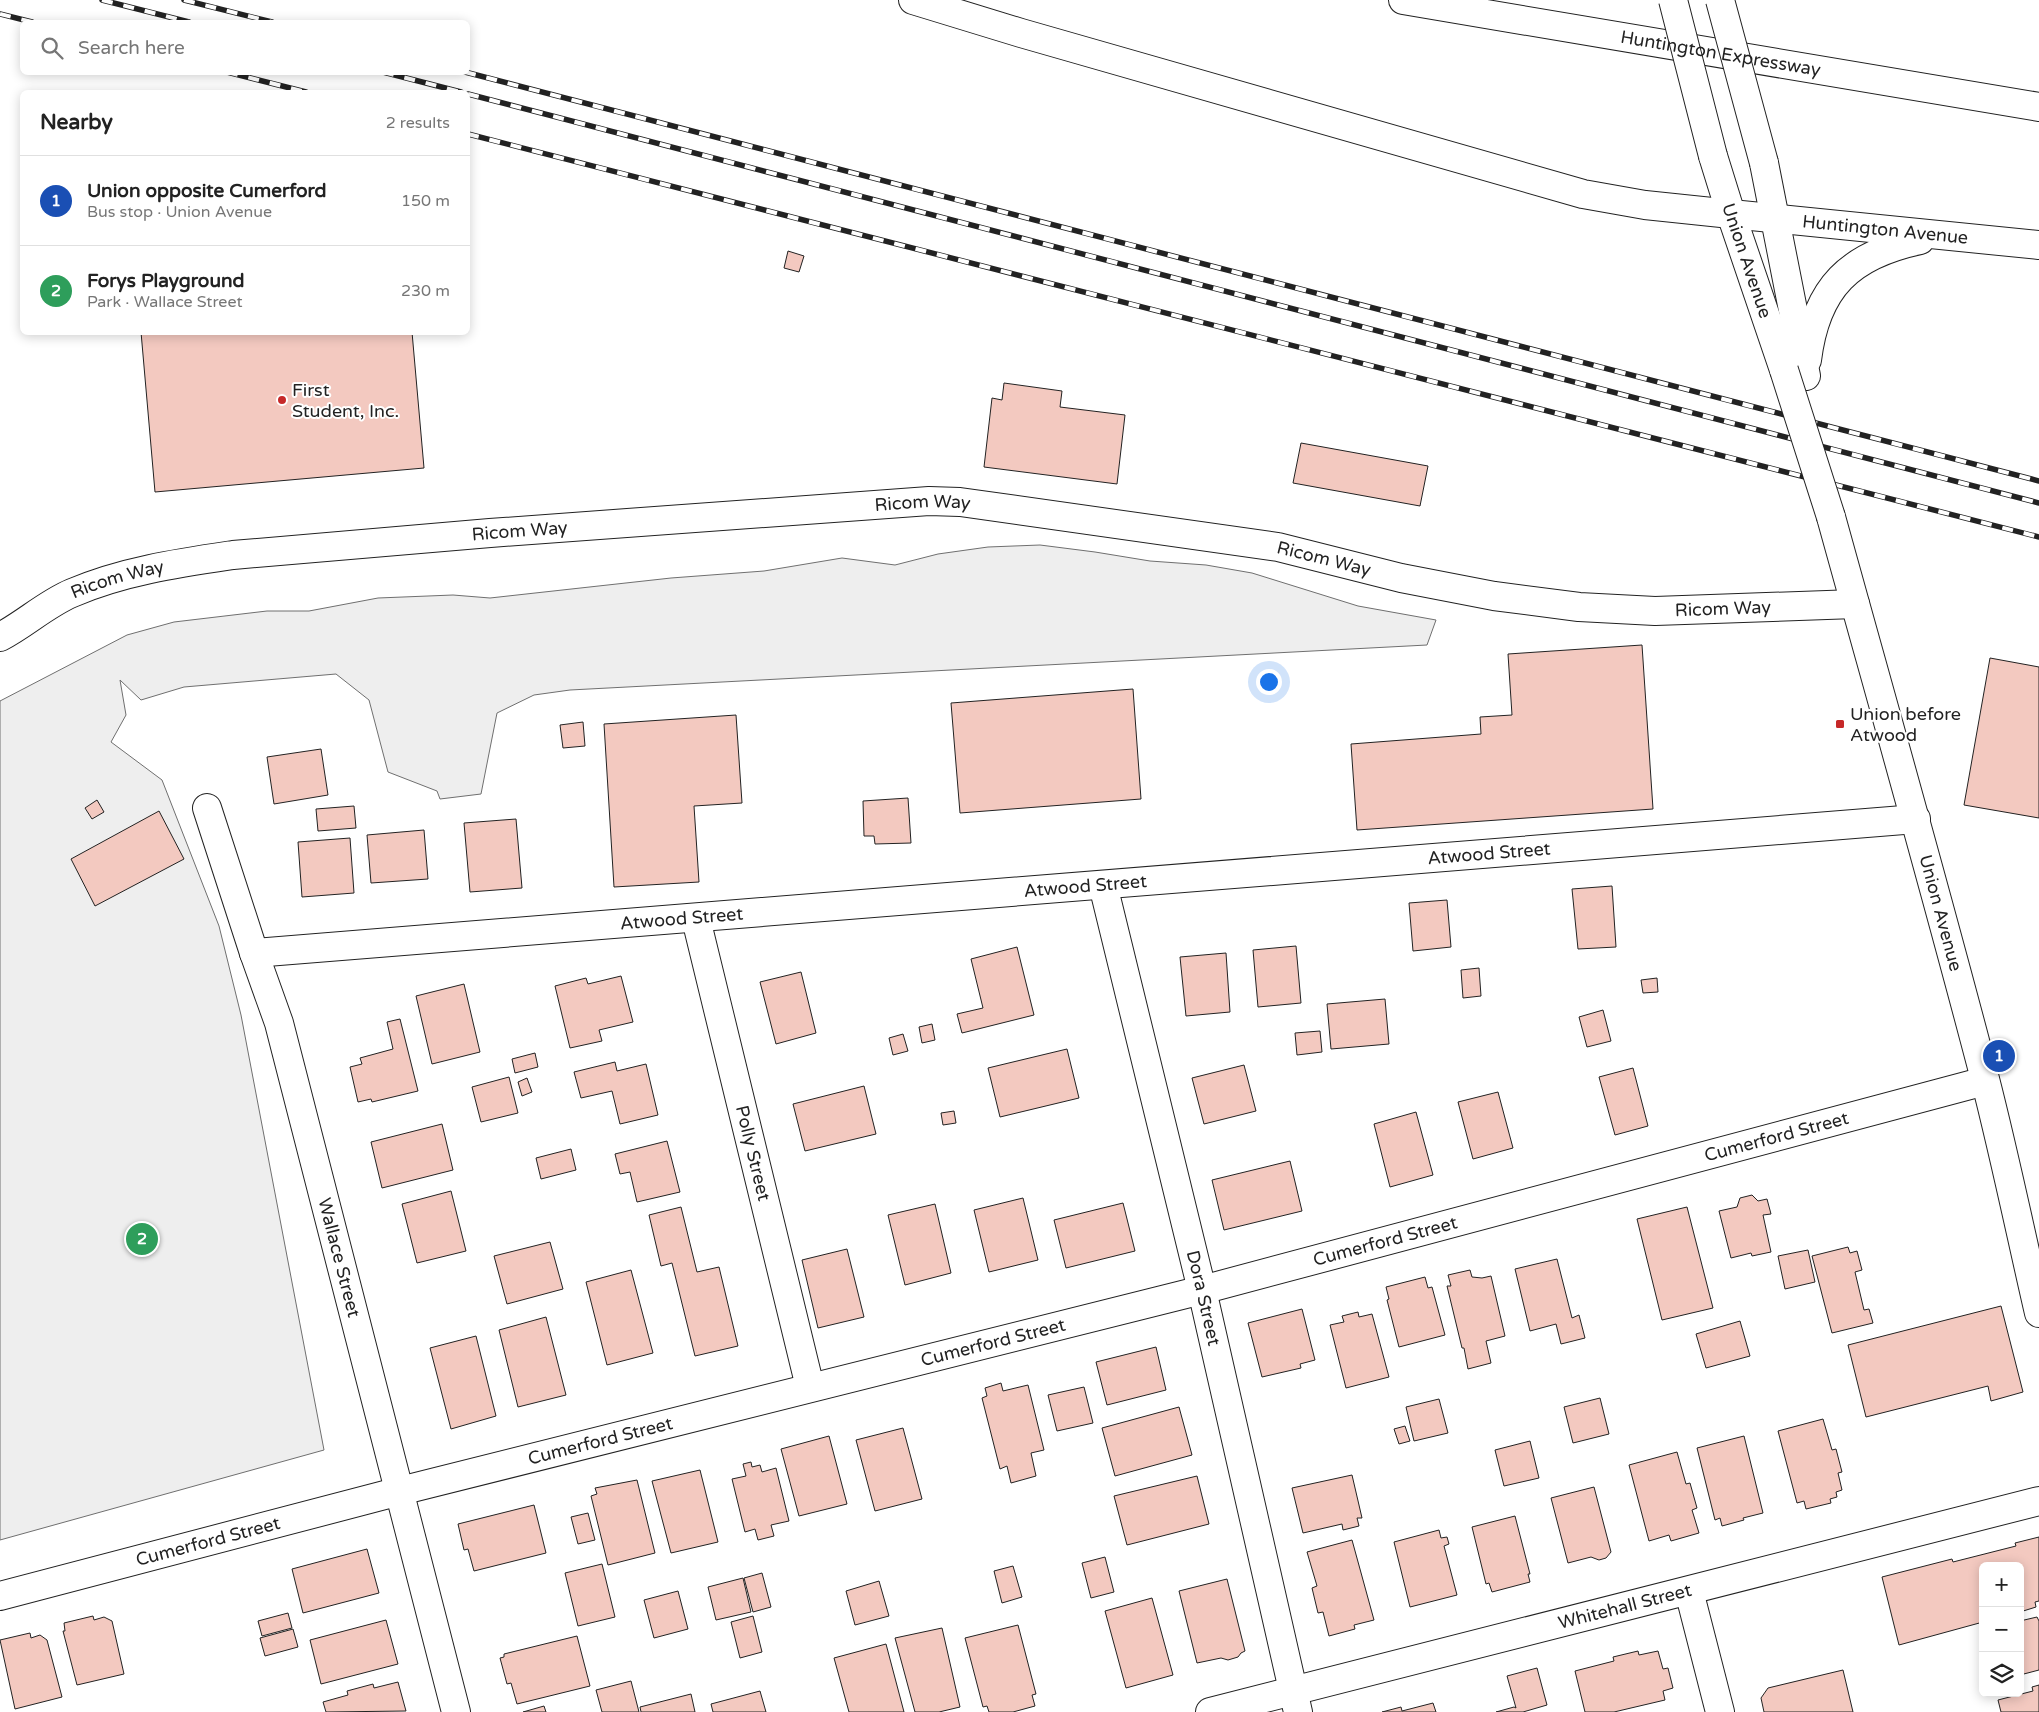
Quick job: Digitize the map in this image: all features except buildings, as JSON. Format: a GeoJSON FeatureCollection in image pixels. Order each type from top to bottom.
{"type":"FeatureCollection","features":[{"type":"Feature","properties":{"kind":"main road","name":"Huntington Avenue"},"geometry":{"type":"LineString","coordinates":[[913,0],[1021,33],[1583,194],[1644,205],[2039,245]]}},
{"type":"Feature","properties":{"kind":"main road","name":"Huntington Expressway"},"geometry":{"type":"LineString","coordinates":[[1403,0],[2039,107]]}},
{"type":"Feature","properties":{"kind":"main road","name":"Union Avenue"},"geometry":{"type":"LineString","coordinates":[[1673,0],[1713,156],[1731,214],[1795,373]]}},
{"type":"Feature","properties":{"kind":"main road","name":"Union Avenue"},"geometry":{"type":"LineString","coordinates":[[1720,0],[1764,163],[1776,218],[1795,373],[1831,517],[1916,818],[1985,1081],[2039,1313]]}},
{"type":"Feature","properties":{"kind":"main road"},"geometry":{"type":"LineString","coordinates":[[1795,373],[1809,346],[1813,329],[1826,298],[1844,273],[1870,255],[1886,248],[1940,236]]}},
{"type":"Feature","properties":{"kind":"main road","name":"Ricom Way"},"geometry":{"type":"LineString","coordinates":[[0,637],[71,593],[130,574],[198,560],[233,555],[490,533],[929,501],[960,502],[1278,547],[1401,578],[1494,596],[1579,608],[1655,610],[1855,604]]}},
{"type":"Feature","properties":{"kind":"main road","name":"Wallace Street"},"geometry":{"type":"LineString","coordinates":[[206,808],[279,1023],[456,1712]]}},
{"type":"Feature","properties":{"kind":"main road","name":"Atwood Street"},"geometry":{"type":"LineString","coordinates":[[254,953],[696,919],[1916,818]]}},
{"type":"Feature","properties":{"kind":"main road","name":"Dora Street"},"geometry":{"type":"LineString","coordinates":[[1103,885],[1202,1290],[1296,1702]]}},
{"type":"Feature","properties":{"kind":"main road","name":"Polly Street"},"geometry":{"type":"LineString","coordinates":[[696,919],[810,1387]]}},
{"type":"Feature","properties":{"kind":"main road","name":"Cumerford Street"},"geometry":{"type":"LineString","coordinates":[[0,1596],[400,1491],[1202,1290],[1985,1081]]}},
{"type":"Feature","properties":{"kind":"main road","name":"Whitehall Street"},"geometry":{"type":"LineString","coordinates":[[1210,1712],[1296,1702],[1689,1591],[2039,1501]]}},
{"type":"Feature","properties":{"kind":"main road"},"geometry":{"type":"LineString","coordinates":[[1689,1591],[1720,1712]]}},
{"type":"Feature","properties":{"kind":"shaded area"},"geometry":{"type":"Polygon","coordinates":[[[1040,545],[1150,561],[1206,565],[1252,573],[1358,606],[1436,620],[1427,645],[570,690],[534,695],[497,713],[481,794],[440,799],[437,791],[388,772],[369,700],[336,674],[184,687],[141,700],[120,680],[126,715],[111,742],[162,780],[219,926],[241,1015],[324,1450],[0,1540],[0,701],[127,635],[174,622],[267,611],[309,611],[378,598],[453,595],[490,598],[671,578],[764,571],[842,558],[895,565],[938,554],[988,547],[1040,545]]]}},
{"type":"Feature","properties":{"kind":"railway"},"geometry":{"type":"LineString","coordinates":[[102,0],[181,20]]}},
{"type":"Feature","properties":{"kind":"railway"},"geometry":{"type":"LineString","coordinates":[[184,0],[264,20]]}},
{"type":"Feature","properties":{"kind":"railway"},"geometry":{"type":"LineString","coordinates":[[0,14],[24,20]]}},
{"type":"Feature","properties":{"kind":"railway"},"geometry":{"type":"LineString","coordinates":[[470,73],[2039,481]]}},
{"type":"Feature","properties":{"kind":"railway"},"geometry":{"type":"LineString","coordinates":[[239,75],[298,90]]}},
{"type":"Feature","properties":{"kind":"railway"},"geometry":{"type":"LineString","coordinates":[[395,75],[453,90]]}},
{"type":"Feature","properties":{"kind":"railway"},"geometry":{"type":"LineString","coordinates":[[470,95],[2039,503]]}},
{"type":"Feature","properties":{"kind":"railway"},"geometry":{"type":"LineString","coordinates":[[470,135],[2039,537]]}},
{"type":"Feature","properties":{"kind":"place","name":"First Student, Inc."},"geometry":{"type":"Point","coordinates":[282,400]}},
{"type":"Feature","properties":{"kind":"place","name":"Union before Atwood"},"geometry":{"type":"Point","coordinates":[1840,724]}},
{"type":"Feature","properties":{"kind":"place","name":"Union opposite Cumerford"},"geometry":{"type":"Point","coordinates":[1999,1056]}},
{"type":"Feature","properties":{"kind":"place","name":"Forys Playground"},"geometry":{"type":"Point","coordinates":[142,1239]}}]}
